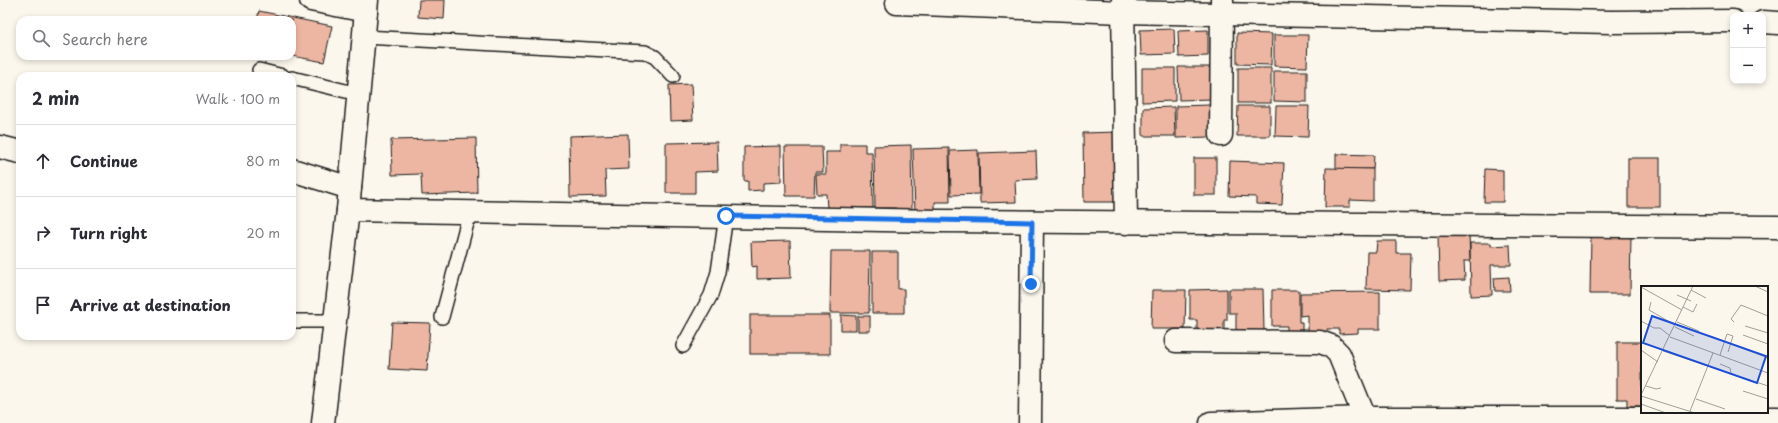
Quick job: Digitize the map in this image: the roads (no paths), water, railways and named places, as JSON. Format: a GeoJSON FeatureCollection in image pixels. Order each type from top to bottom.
{"type":"FeatureCollection","features":[{"type":"Feature","properties":{"kind":"street"},"geometry":{"type":"LineString","coordinates":[[311,0],[366,6],[348,210],[323,423]]}},
{"type":"Feature","properties":{"kind":"street"},"geometry":{"type":"LineString","coordinates":[[898,3],[1222,6],[1611,22],[1730,21]]}},
{"type":"Feature","properties":{"kind":"street"},"geometry":{"type":"LineString","coordinates":[[1123,6],[1126,223]]}},
{"type":"Feature","properties":{"kind":"street"},"geometry":{"type":"LineString","coordinates":[[1220,135],[1222,6]]}},
{"type":"Feature","properties":{"kind":"street"},"geometry":{"type":"LineString","coordinates":[[1766,22],[1778,23]]}},
{"type":"Feature","properties":{"kind":"street"},"geometry":{"type":"LineString","coordinates":[[0,147],[16,151]]}},
{"type":"Feature","properties":{"kind":"street"},"geometry":{"type":"LineString","coordinates":[[296,171],[350,188]]}},
{"type":"Feature","properties":{"kind":"street"},"geometry":{"type":"LineString","coordinates":[[348,210],[1032,222],[1778,227]]}},
{"type":"Feature","properties":{"kind":"street"},"geometry":{"type":"LineString","coordinates":[[1030,423],[1032,222]]}},
{"type":"Feature","properties":{"kind":"street"},"geometry":{"type":"LineString","coordinates":[[1176,341],[1320,342],[1332,346],[1339,354],[1365,418]]}},
{"type":"Feature","properties":{"kind":"street"},"geometry":{"type":"LineString","coordinates":[[1211,423],[1365,418],[1778,418]]}},
{"type":"Feature","properties":{"kind":"lane"},"geometry":{"type":"LineString","coordinates":[[364,38],[645,52],[655,57],[673,76]]}},
{"type":"Feature","properties":{"kind":"lane"},"geometry":{"type":"LineString","coordinates":[[259,70],[267,72]]}},
{"type":"Feature","properties":{"kind":"lane"},"geometry":{"type":"LineString","coordinates":[[296,79],[358,94]]}},
{"type":"Feature","properties":{"kind":"lane"},"geometry":{"type":"LineString","coordinates":[[442,317],[470,212]]}},
{"type":"Feature","properties":{"kind":"lane"},"geometry":{"type":"LineString","coordinates":[[683,346],[711,295],[718,272],[726,216]]}},
{"type":"Feature","properties":{"kind":"lane"},"geometry":{"type":"LineString","coordinates":[[296,320],[335,321]]}}]}
